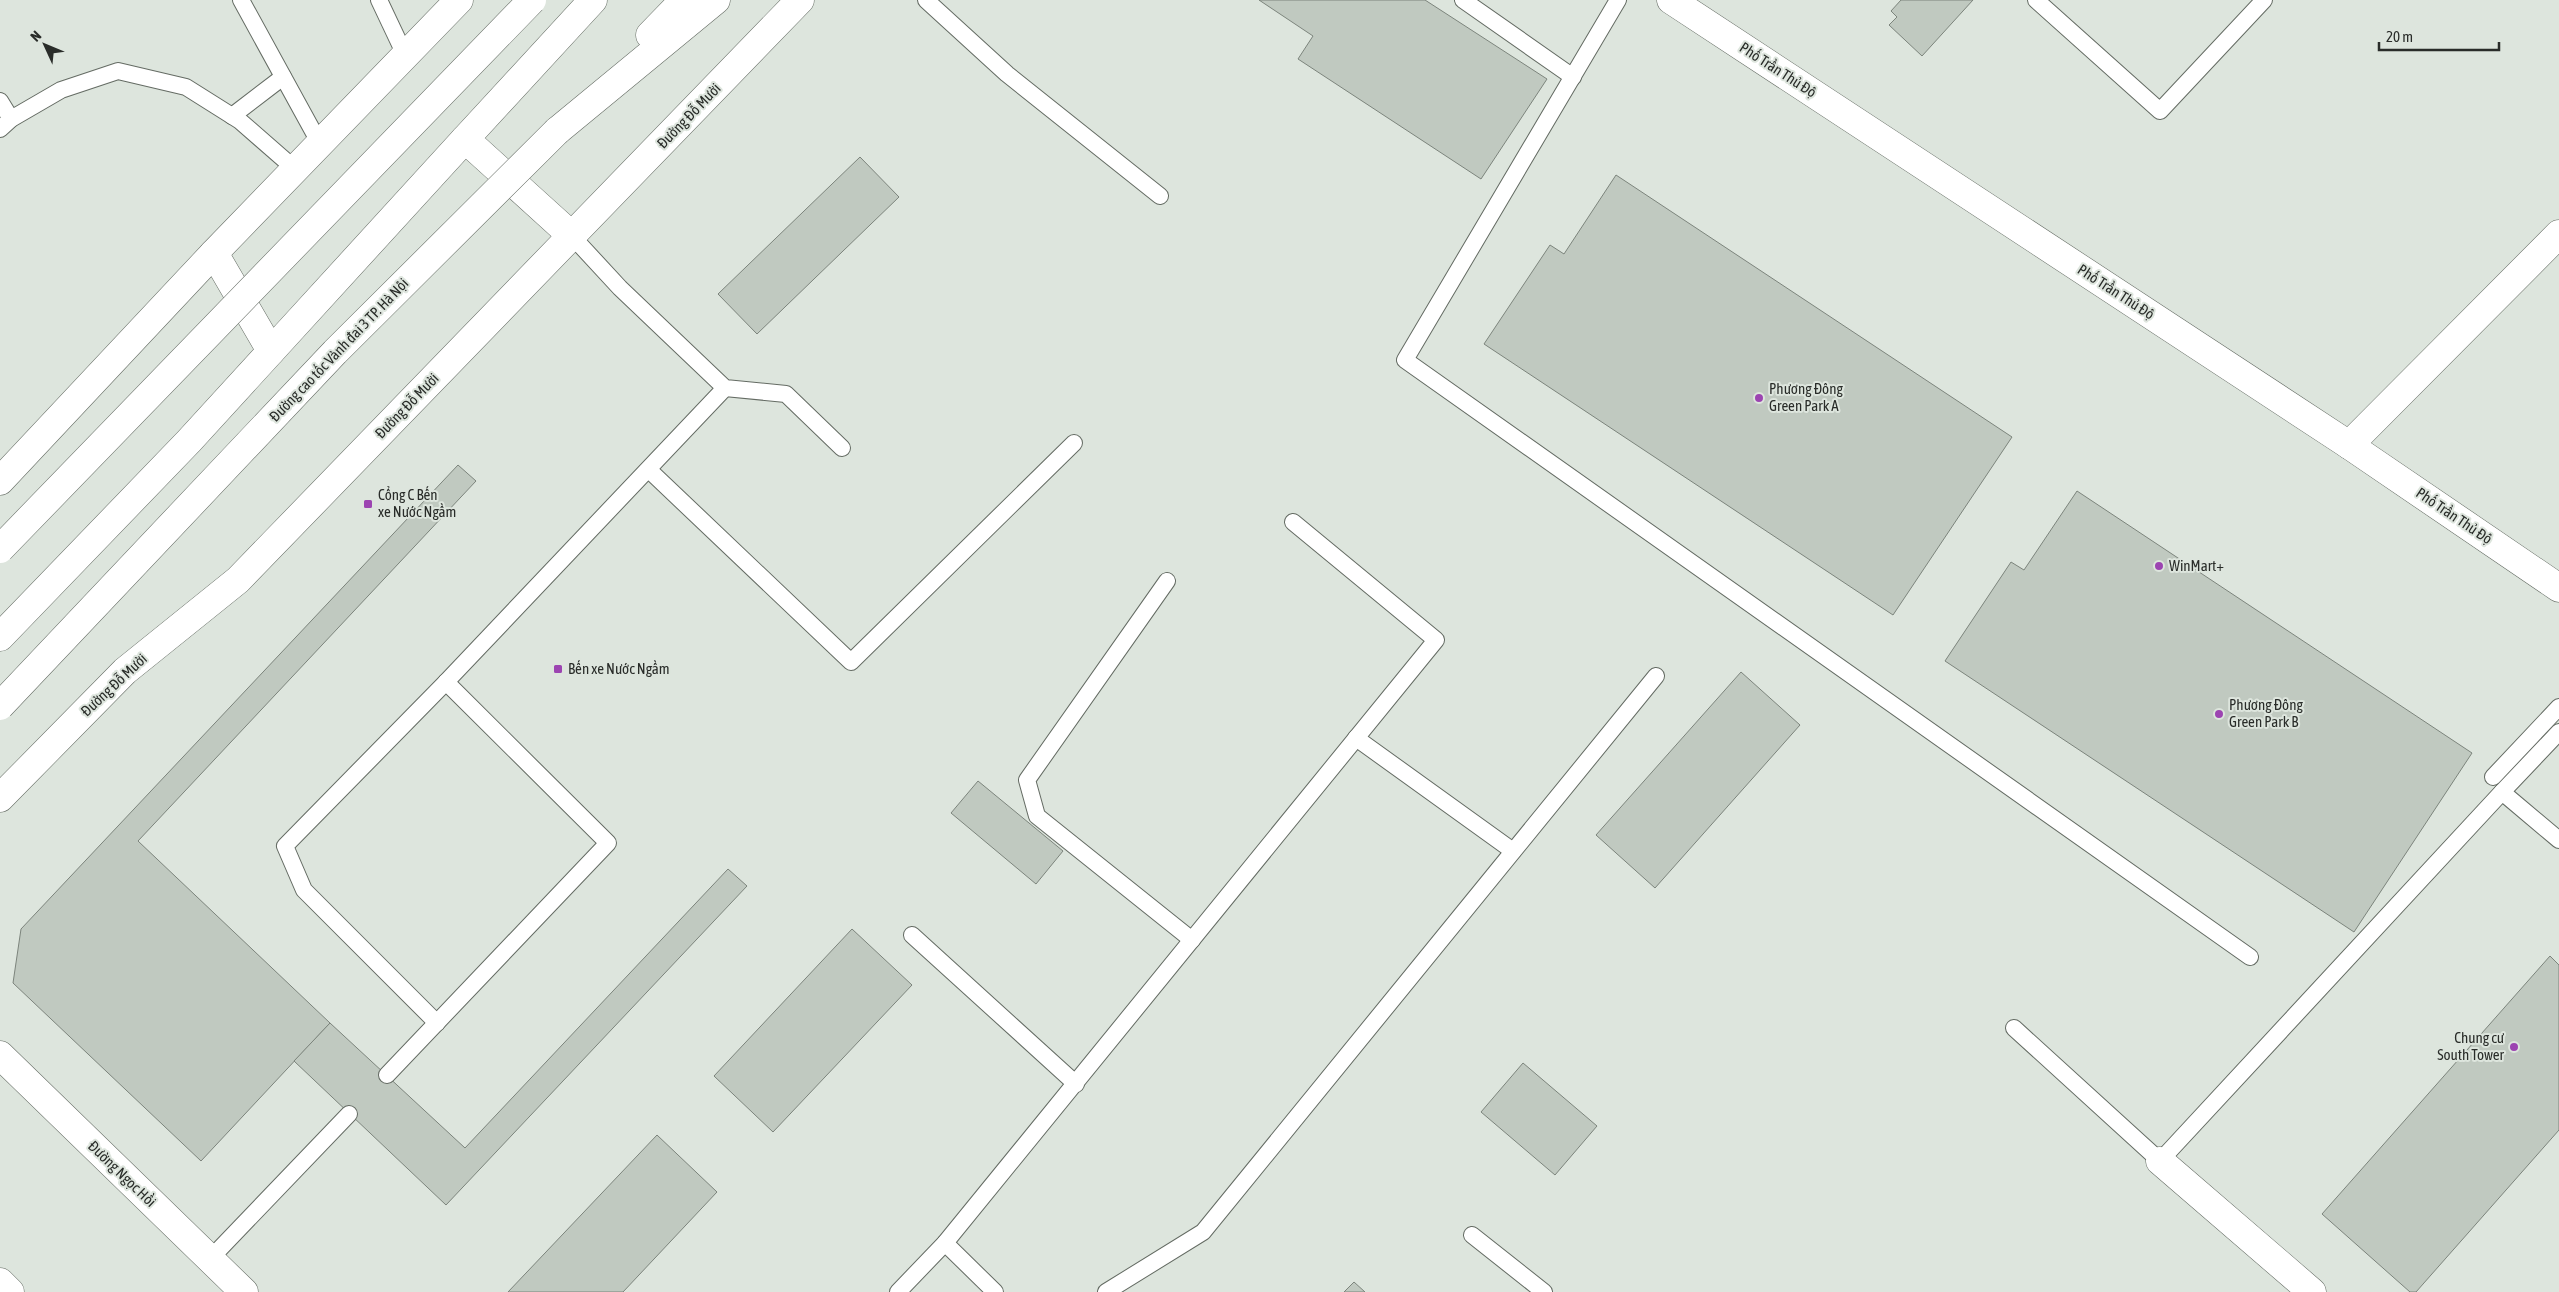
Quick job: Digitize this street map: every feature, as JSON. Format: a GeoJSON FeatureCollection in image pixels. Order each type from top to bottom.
{"type":"FeatureCollection","features":[{"type":"Feature","properties":{"kind":"main road"},"geometry":{"type":"LineString","coordinates":[[0,481],[214,253],[459,0]]}},
{"type":"Feature","properties":{"kind":"main road"},"geometry":{"type":"LineString","coordinates":[[0,549],[532,0]]}},
{"type":"Feature","properties":{"kind":"main road"},"geometry":{"type":"LineString","coordinates":[[0,637],[188,441],[593,0]]}},
{"type":"Feature","properties":{"kind":"main road","name":"Đường cao tốc Vành đai 3 TP. Hà Nội"},"geometry":{"type":"LineString","coordinates":[[0,706],[335,352],[557,131],[684,0]]}},
{"type":"Feature","properties":{"kind":"main road"},"geometry":{"type":"LineString","coordinates":[[557,131],[716,0]]}},
{"type":"Feature","properties":{"kind":"main road","name":"Đường Đỗ Mười"},"geometry":{"type":"LineString","coordinates":[[0,798],[125,671],[238,580],[800,0]]}},
{"type":"Feature","properties":{"kind":"main road","name":"Phố Trần Thủ Độ"},"geometry":{"type":"LineString","coordinates":[[1671,0],[2349,445],[2559,588]]}},
{"type":"Feature","properties":{"kind":"main road"},"geometry":{"type":"LineString","coordinates":[[465,139],[571,235]]}},
{"type":"Feature","properties":{"kind":"main road"},"geometry":{"type":"LineString","coordinates":[[2349,445],[2559,234]]}},
{"type":"Feature","properties":{"kind":"main road"},"geometry":{"type":"LineString","coordinates":[[214,253],[271,351]]}},
{"type":"Feature","properties":{"kind":"main road","name":"Đường Ngọc Hồi"},"geometry":{"type":"LineString","coordinates":[[0,1055],[244,1292]]}},
{"type":"Feature","properties":{"kind":"main road"},"geometry":{"type":"LineString","coordinates":[[2160,1161],[2312,1292]]}},
{"type":"Feature","properties":{"kind":"main road"},"geometry":{"type":"LineString","coordinates":[[0,1282],[10,1292]]}},
{"type":"Feature","properties":{"kind":"lane"},"geometry":{"type":"LineString","coordinates":[[241,0],[320,144]]}},
{"type":"Feature","properties":{"kind":"lane"},"geometry":{"type":"LineString","coordinates":[[379,0],[405,55]]}},
{"type":"Feature","properties":{"kind":"lane"},"geometry":{"type":"LineString","coordinates":[[926,0],[1007,74],[1160,196]]}},
{"type":"Feature","properties":{"kind":"lane"},"geometry":{"type":"LineString","coordinates":[[1463,0],[1573,77]]}},
{"type":"Feature","properties":{"kind":"lane"},"geometry":{"type":"LineString","coordinates":[[1618,0],[1405,360],[2250,957]]}},
{"type":"Feature","properties":{"kind":"lane"},"geometry":{"type":"LineString","coordinates":[[2036,0],[2160,111],[2264,0]]}},
{"type":"Feature","properties":{"kind":"lane"},"geometry":{"type":"LineString","coordinates":[[0,101],[6,124],[61,90],[118,71],[186,87],[232,116],[295,170]]}},
{"type":"Feature","properties":{"kind":"lane"},"geometry":{"type":"LineString","coordinates":[[232,116],[283,77]]}},
{"type":"Feature","properties":{"kind":"lane"},"geometry":{"type":"LineString","coordinates":[[571,235],[620,288],[725,388],[786,394],[842,448]]}},
{"type":"Feature","properties":{"kind":"lane"},"geometry":{"type":"LineString","coordinates":[[437,1023],[304,890],[285,846],[446,682],[725,388]]}},
{"type":"Feature","properties":{"kind":"lane"},"geometry":{"type":"LineString","coordinates":[[649,470],[851,662],[1074,443]]}},
{"type":"Feature","properties":{"kind":"lane"},"geometry":{"type":"LineString","coordinates":[[898,1292],[945,1243],[1436,640],[1293,522]]}},
{"type":"Feature","properties":{"kind":"lane"},"geometry":{"type":"LineString","coordinates":[[1168,581],[1027,780],[1037,816],[1192,940]]}},
{"type":"Feature","properties":{"kind":"lane"},"geometry":{"type":"LineString","coordinates":[[1106,1292],[1203,1232],[1656,676]]}},
{"type":"Feature","properties":{"kind":"lane"},"geometry":{"type":"LineString","coordinates":[[387,1075],[608,843],[446,682]]}},
{"type":"Feature","properties":{"kind":"lane"},"geometry":{"type":"LineString","coordinates":[[2493,777],[2559,707]]}},
{"type":"Feature","properties":{"kind":"lane"},"geometry":{"type":"LineString","coordinates":[[2014,1028],[2160,1161],[2559,732]]}},
{"type":"Feature","properties":{"kind":"lane"},"geometry":{"type":"LineString","coordinates":[[1356,738],[1513,851]]}},
{"type":"Feature","properties":{"kind":"lane"},"geometry":{"type":"LineString","coordinates":[[2502,792],[2559,840]]}},
{"type":"Feature","properties":{"kind":"lane"},"geometry":{"type":"LineString","coordinates":[[912,935],[1076,1084]]}},
{"type":"Feature","properties":{"kind":"lane"},"geometry":{"type":"LineString","coordinates":[[210,1259],[350,1114]]}},
{"type":"Feature","properties":{"kind":"lane"},"geometry":{"type":"LineString","coordinates":[[1472,1235],[1544,1292]]}},
{"type":"Feature","properties":{"kind":"lane"},"geometry":{"type":"LineString","coordinates":[[945,1243],[996,1292]]}},
{"type":"Feature","properties":{"kind":"building"},"geometry":{"type":"Polygon","coordinates":[[[1259,0],[1425,0],[1547,79],[1481,179],[1298,59],[1313,36],[1259,0]]]}},
{"type":"Feature","properties":{"kind":"building"},"geometry":{"type":"Polygon","coordinates":[[[1901,0],[1973,0],[1922,56],[1889,25],[1897,17],[1891,11],[1901,0]]]}},
{"type":"Feature","properties":{"kind":"building"},"geometry":{"type":"Polygon","coordinates":[[[860,157],[899,197],[757,334],[718,294],[860,157]]]}},
{"type":"Feature","properties":{"kind":"building","name":"Phương Đông Green Park A"},"geometry":{"type":"Polygon","coordinates":[[[1616,175],[2012,437],[1893,615],[1484,344],[1550,245],[1564,254],[1616,175]]]}},
{"type":"Feature","properties":{"kind":"building"},"geometry":{"type":"Polygon","coordinates":[[[458,465],[476,481],[138,841],[330,1023],[201,1161],[13,983],[21,929],[458,465]]]}},
{"type":"Feature","properties":{"kind":"building","name":"Phương Đông Green Park B"},"geometry":{"type":"Polygon","coordinates":[[[2077,491],[2472,753],[2354,932],[1945,661],[2011,562],[2024,570],[2077,491]]]}},
{"type":"Feature","properties":{"kind":"building"},"geometry":{"type":"Polygon","coordinates":[[[1741,672],[1800,725],[1655,888],[1596,835],[1741,672]]]}},
{"type":"Feature","properties":{"kind":"building"},"geometry":{"type":"Polygon","coordinates":[[[978,781],[1063,851],[1036,884],[951,813],[978,781]]]}},
{"type":"Feature","properties":{"kind":"building"},"geometry":{"type":"Polygon","coordinates":[[[728,869],[747,886],[446,1205],[294,1061],[330,1023],[465,1148],[728,869]]]}},
{"type":"Feature","properties":{"kind":"building"},"geometry":{"type":"Polygon","coordinates":[[[852,929],[912,985],[773,1132],[714,1076],[852,929]]]}},
{"type":"Feature","properties":{"kind":"building","name":"Chung cư South Tower"},"geometry":{"type":"Polygon","coordinates":[[[2550,956],[2559,965],[2559,1130],[2416,1292],[2410,1292],[2322,1214],[2550,956]]]}},
{"type":"Feature","properties":{"kind":"building"},"geometry":{"type":"Polygon","coordinates":[[[1523,1063],[1597,1126],[1555,1175],[1481,1112],[1523,1063]]]}},
{"type":"Feature","properties":{"kind":"building"},"geometry":{"type":"Polygon","coordinates":[[[657,1135],[717,1192],[623,1292],[508,1292],[657,1135]]]}},
{"type":"Feature","properties":{"kind":"building"},"geometry":{"type":"Polygon","coordinates":[[[1354,1282],[1365,1292],[1344,1292],[1354,1282]]]}},
{"type":"Feature","properties":{"kind":"place","name":"Phương Đông Green Park A"},"geometry":{"type":"Point","coordinates":[1759,398]}},
{"type":"Feature","properties":{"kind":"place","name":"Cổng C Bến xe Nước Ngầm"},"geometry":{"type":"Point","coordinates":[368,504]}},
{"type":"Feature","properties":{"kind":"place","name":"WinMart+"},"geometry":{"type":"Point","coordinates":[2159,566]}},
{"type":"Feature","properties":{"kind":"place","name":"Bến xe Nước Ngầm"},"geometry":{"type":"Point","coordinates":[558,669]}},
{"type":"Feature","properties":{"kind":"place","name":"Phương Đông Green Park B"},"geometry":{"type":"Point","coordinates":[2219,714]}},
{"type":"Feature","properties":{"kind":"place","name":"Chung cư South Tower"},"geometry":{"type":"Point","coordinates":[2514,1047]}}]}
